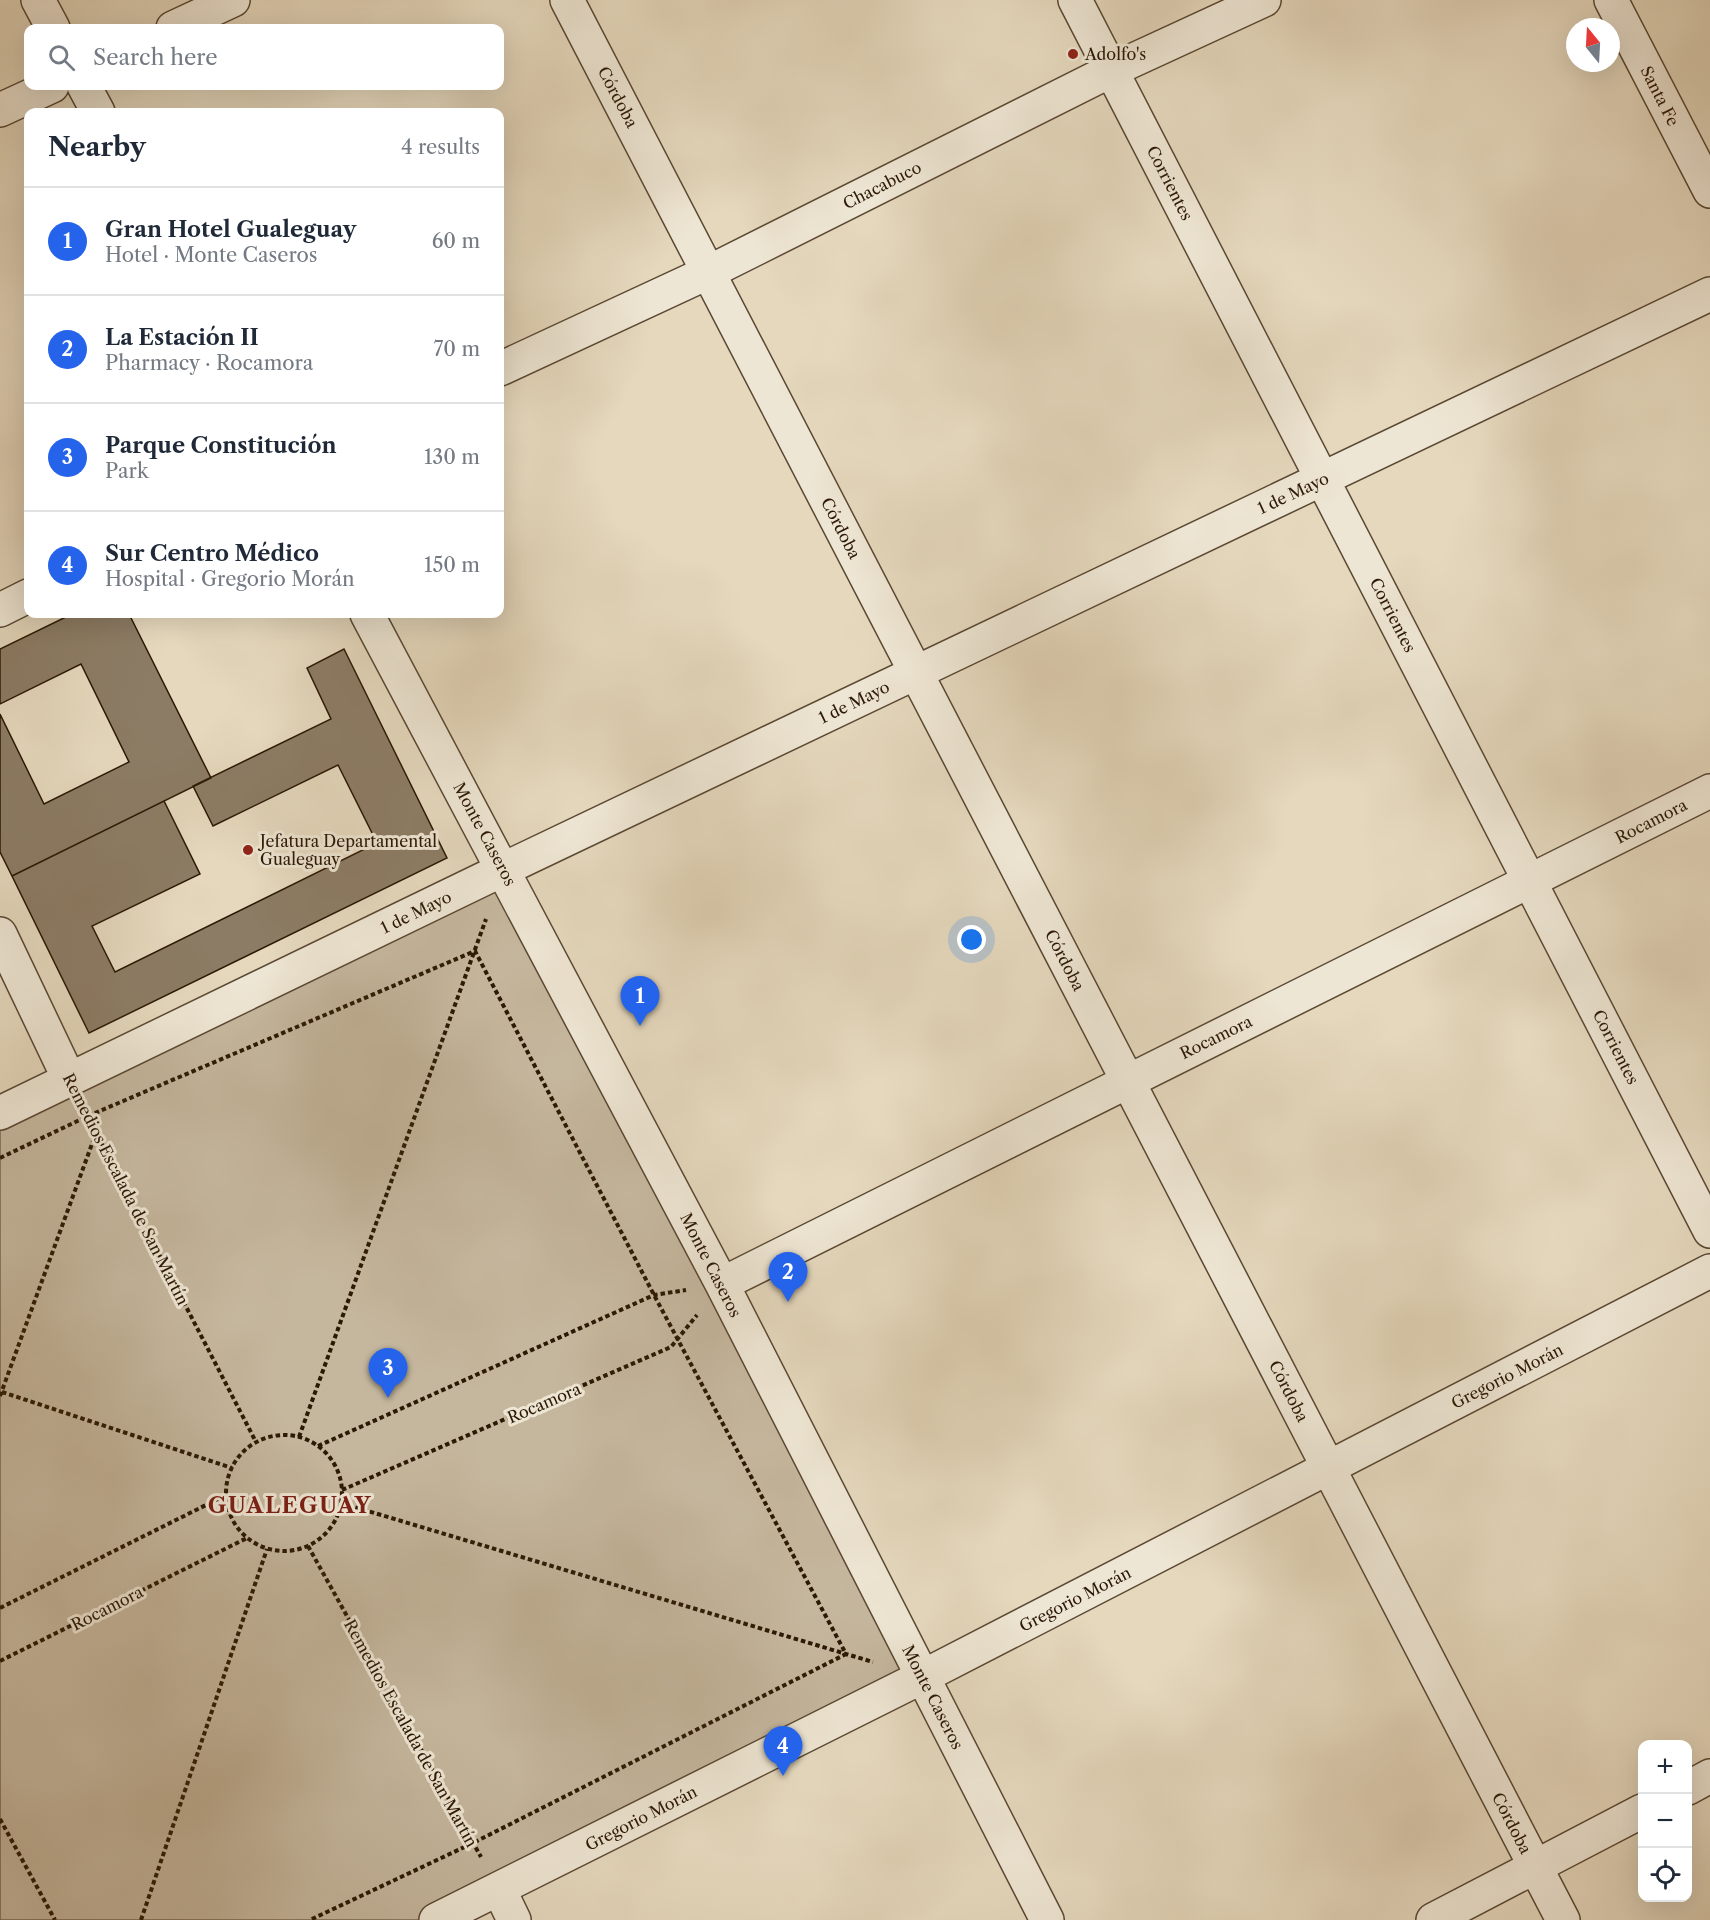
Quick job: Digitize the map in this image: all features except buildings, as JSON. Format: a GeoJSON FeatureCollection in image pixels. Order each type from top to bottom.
{"type":"FeatureCollection","features":[{"type":"Feature","properties":{"kind":"street"},"geometry":{"type":"LineString","coordinates":[[38,0],[51,24]]}},
{"type":"Feature","properties":{"kind":"street"},"geometry":{"type":"LineString","coordinates":[[182,24],[233,0]]}},
{"type":"Feature","properties":{"kind":"street","name":"Córdoba"},"geometry":{"type":"LineString","coordinates":[[567,0],[1563,1920]]}},
{"type":"Feature","properties":{"kind":"street","name":"Corrientes"},"geometry":{"type":"LineString","coordinates":[[1075,0],[1710,1231]]}},
{"type":"Feature","properties":{"kind":"street","name":"Chacabuco"},"geometry":{"type":"LineString","coordinates":[[504,367],[709,272],[1112,70],[1264,0]]}},
{"type":"Feature","properties":{"kind":"street","name":"Santa Fe"},"geometry":{"type":"LineString","coordinates":[[1611,0],[1710,191]]}},
{"type":"Feature","properties":{"kind":"street"},"geometry":{"type":"LineString","coordinates":[[0,110],[43,90]]}},
{"type":"Feature","properties":{"kind":"street"},"geometry":{"type":"LineString","coordinates":[[86,90],[96,108]]}},
{"type":"Feature","properties":{"kind":"street","name":"1 de Mayo"},"geometry":{"type":"LineString","coordinates":[[0,1113],[915,672],[1710,294]]}},
{"type":"Feature","properties":{"kind":"street"},"geometry":{"type":"LineString","coordinates":[[0,610],[24,598]]}},
{"type":"Feature","properties":{"kind":"street","name":"Monte Caseros"},"geometry":{"type":"LineString","coordinates":[[369,618],[722,1284],[1047,1920]]}},
{"type":"Feature","properties":{"kind":"street","name":"Rocamora"},"geometry":{"type":"LineString","coordinates":[[722,1284],[1710,791]]}},
{"type":"Feature","properties":{"kind":"street","name":"Remedios Escalada de San Martín"},"geometry":{"type":"LineString","coordinates":[[0,934],[69,1079]]}},
{"type":"Feature","properties":{"kind":"street","name":"Gregorio Morán"},"geometry":{"type":"LineString","coordinates":[[436,1920],[922,1677],[1710,1271]]}},
{"type":"Feature","properties":{"kind":"street"},"geometry":{"type":"LineString","coordinates":[[1692,1786],[1710,1776]]}},
{"type":"Feature","properties":{"kind":"street"},"geometry":{"type":"LineString","coordinates":[[1433,1920],[1638,1813]]}},
{"type":"Feature","properties":{"kind":"street"},"geometry":{"type":"LineString","coordinates":[[499,1889],[514,1920]]}},
{"type":"Feature","properties":{"kind":"path"},"geometry":{"type":"LineString","coordinates":[[298,1437],[504,869]]}},
{"type":"Feature","properties":{"kind":"path"},"geometry":{"type":"LineString","coordinates":[[0,1158],[88,1116],[475,951]]}},
{"type":"Feature","properties":{"kind":"path"},"geometry":{"type":"LineString","coordinates":[[475,951],[654,1295],[846,1654]]}},
{"type":"Feature","properties":{"kind":"path","name":"Remedios Escalada de San Martín"},"geometry":{"type":"LineString","coordinates":[[69,1079],[256,1443]]}},
{"type":"Feature","properties":{"kind":"path"},"geometry":{"type":"LineString","coordinates":[[96,1133],[0,1393],[232,1468]]}},
{"type":"Feature","properties":{"kind":"path"},"geometry":{"type":"LineString","coordinates":[[318,1446],[654,1295],[722,1284]]}},
{"type":"Feature","properties":{"kind":"path","name":"Rocamora"},"geometry":{"type":"LineString","coordinates":[[342,1490],[671,1347],[722,1284]]}},
{"type":"Feature","properties":{"kind":"path"},"geometry":{"type":"LineString","coordinates":[[269,1437],[298,1437],[318,1446],[331,1459],[339,1474],[342,1490],[341,1503],[335,1521],[324,1536],[308,1546],[281,1552],[267,1549],[247,1538],[236,1526],[228,1511],[226,1495],[232,1468],[242,1453],[269,1437]]}},
{"type":"Feature","properties":{"kind":"path"},"geometry":{"type":"LineString","coordinates":[[0,1608],[226,1495]]}},
{"type":"Feature","properties":{"kind":"path"},"geometry":{"type":"LineString","coordinates":[[341,1503],[922,1677]]}},
{"type":"Feature","properties":{"kind":"path","name":"Rocamora"},"geometry":{"type":"LineString","coordinates":[[0,1661],[247,1538]]}},
{"type":"Feature","properties":{"kind":"path","name":"Remedios Escalada de San Martín"},"geometry":{"type":"LineString","coordinates":[[308,1546],[499,1889]]}},
{"type":"Feature","properties":{"kind":"path"},"geometry":{"type":"LineString","coordinates":[[141,1920],[267,1549]]}},
{"type":"Feature","properties":{"kind":"path"},"geometry":{"type":"LineString","coordinates":[[310,1920],[473,1843],[846,1654]]}},
{"type":"Feature","properties":{"kind":"path"},"geometry":{"type":"LineString","coordinates":[[0,1819],[55,1920]]}},
{"type":"Feature","properties":{"kind":"shaded area"},"geometry":{"type":"Polygon","coordinates":[[[503,872],[921,1676],[427,1920],[0,1920],[0,1120],[503,872]]]}},
{"type":"Feature","properties":{"kind":"place","name":"Adolfo's"},"geometry":{"type":"Point","coordinates":[1073,54]}},
{"type":"Feature","properties":{"kind":"place","name":"Jefatura Departamental Gualeguay"},"geometry":{"type":"Point","coordinates":[248,850]}},
{"type":"Feature","properties":{"kind":"place","name":"Gran Hotel Gualeguay"},"geometry":{"type":"Point","coordinates":[640,1026]}},
{"type":"Feature","properties":{"kind":"place","name":"La Estación II"},"geometry":{"type":"Point","coordinates":[788,1302]}},
{"type":"Feature","properties":{"kind":"place","name":"Parque Constitución"},"geometry":{"type":"Point","coordinates":[388,1398]}},
{"type":"Feature","properties":{"kind":"place","name":"Sur Centro Médico"},"geometry":{"type":"Point","coordinates":[783,1776]}},
{"type":"Feature","properties":{"kind":"district","name":"GUALEGUAY"},"geometry":{"type":"Point","coordinates":[290,1505]}}]}
